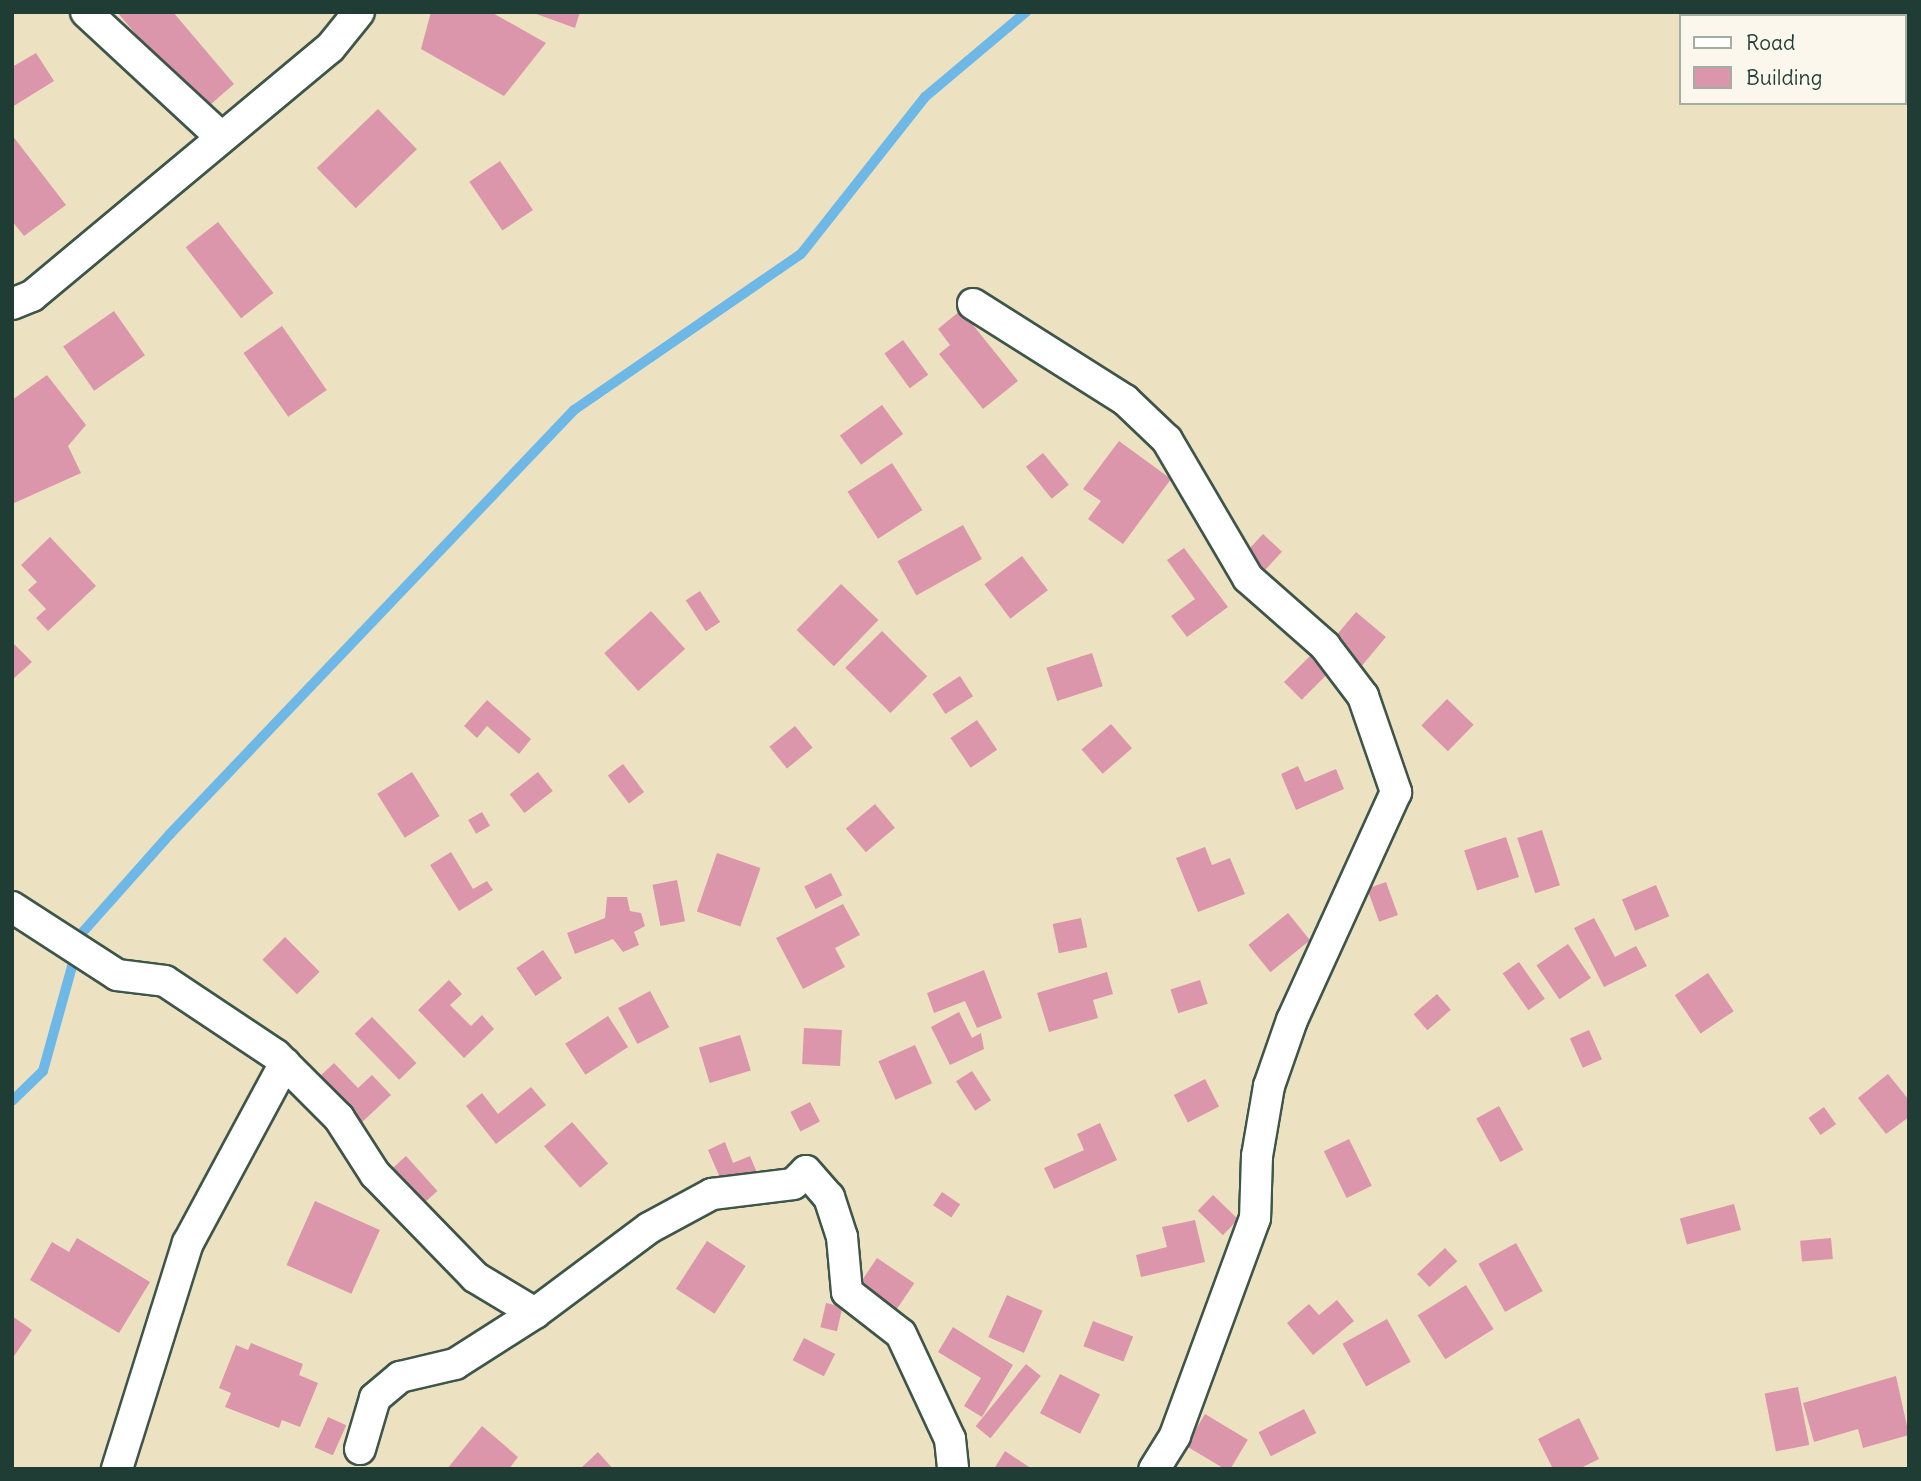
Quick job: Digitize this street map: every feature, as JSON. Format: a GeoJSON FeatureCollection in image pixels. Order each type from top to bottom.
{"type":"FeatureCollection","features":[{"type":"Feature","properties":{"kind":"street"},"geometry":{"type":"LineString","coordinates":[[86,12],[220,137]]}},
{"type":"Feature","properties":{"kind":"street"},"geometry":{"type":"LineString","coordinates":[[12,304],[32,296],[330,48],[359,12]]}},
{"type":"Feature","properties":{"kind":"street"},"geometry":{"type":"LineString","coordinates":[[972,304],[1125,400],[1167,440],[1248,578],[1325,646],[1363,696],[1396,792],[1276,1064],[1257,1156],[1255,1218],[1175,1436],[1154,1469]]}},
{"type":"Feature","properties":{"kind":"street"},"geometry":{"type":"LineString","coordinates":[[12,907],[117,975],[165,981],[285,1063],[339,1118],[375,1174],[475,1277],[535,1313]]}},
{"type":"Feature","properties":{"kind":"street"},"geometry":{"type":"LineString","coordinates":[[117,1469],[188,1243],[285,1063]]}},
{"type":"Feature","properties":{"kind":"street"},"geometry":{"type":"LineString","coordinates":[[360,1449],[375,1398],[400,1377],[455,1364],[535,1313],[649,1228],[712,1194],[793,1184],[806,1171],[829,1197],[842,1237],[847,1292],[901,1334],[950,1439],[953,1469]]}},
{"type":"Feature","properties":{"kind":"building"},"geometry":{"type":"Polygon","coordinates":[[[117,12],[173,12],[234,84],[202,112],[117,12]]]}},
{"type":"Feature","properties":{"kind":"building"},"geometry":{"type":"Polygon","coordinates":[[[431,12],[491,12],[546,43],[504,96],[421,49],[431,12]]]}},
{"type":"Feature","properties":{"kind":"building"},"geometry":{"type":"Polygon","coordinates":[[[531,12],[580,12],[575,28],[531,12]]]}},
{"type":"Feature","properties":{"kind":"building"},"geometry":{"type":"Polygon","coordinates":[[[36,53],[54,81],[12,107],[12,67],[36,53]]]}},
{"type":"Feature","properties":{"kind":"building"},"geometry":{"type":"Polygon","coordinates":[[[378,109],[417,149],[356,208],[317,168],[378,109]]]}},
{"type":"Feature","properties":{"kind":"building"},"geometry":{"type":"Polygon","coordinates":[[[12,135],[66,205],[24,236],[12,221],[12,135]]]}},
{"type":"Feature","properties":{"kind":"building"},"geometry":{"type":"Polygon","coordinates":[[[500,161],[533,210],[502,231],[469,182],[500,161]]]}},
{"type":"Feature","properties":{"kind":"building"},"geometry":{"type":"Polygon","coordinates":[[[218,222],[273,293],[241,318],[186,247],[218,222]]]}},
{"type":"Feature","properties":{"kind":"building"},"geometry":{"type":"Polygon","coordinates":[[[961,310],[1018,381],[983,409],[939,354],[950,345],[938,329],[961,310]]]}},
{"type":"Feature","properties":{"kind":"building"},"geometry":{"type":"Polygon","coordinates":[[[114,311],[145,355],[94,391],[63,347],[114,311]]]}},
{"type":"Feature","properties":{"kind":"building"},"geometry":{"type":"Polygon","coordinates":[[[282,326],[327,390],[288,417],[243,353],[282,326]]]}},
{"type":"Feature","properties":{"kind":"building"},"geometry":{"type":"Polygon","coordinates":[[[903,340],[928,375],[910,388],[884,354],[903,340]]]}},
{"type":"Feature","properties":{"kind":"building"},"geometry":{"type":"Polygon","coordinates":[[[47,375],[86,425],[68,446],[81,473],[12,504],[12,400],[47,375]]]}},
{"type":"Feature","properties":{"kind":"building"},"geometry":{"type":"Polygon","coordinates":[[[882,405],[903,434],[861,465],[840,436],[882,405]]]}},
{"type":"Feature","properties":{"kind":"building"},"geometry":{"type":"Polygon","coordinates":[[[1119,441],[1171,479],[1123,544],[1088,519],[1101,501],[1083,489],[1119,441]]]}},
{"type":"Feature","properties":{"kind":"building"},"geometry":{"type":"Polygon","coordinates":[[[1043,453],[1069,485],[1052,499],[1026,467],[1043,453]]]}},
{"type":"Feature","properties":{"kind":"building"},"geometry":{"type":"Polygon","coordinates":[[[892,463],[922,510],[878,539],[848,492],[892,463]]]}},
{"type":"Feature","properties":{"kind":"building"},"geometry":{"type":"Polygon","coordinates":[[[963,525],[982,559],[916,595],[897,561],[963,525]]]}},
{"type":"Feature","properties":{"kind":"building"},"geometry":{"type":"Polygon","coordinates":[[[1263,534],[1282,552],[1262,574],[1243,556],[1263,534]]]}},
{"type":"Feature","properties":{"kind":"building"},"geometry":{"type":"Polygon","coordinates":[[[50,537],[96,586],[48,631],[36,618],[46,609],[28,590],[37,582],[21,565],[50,537]]]}},
{"type":"Feature","properties":{"kind":"building"},"geometry":{"type":"Polygon","coordinates":[[[1184,548],[1228,607],[1187,637],[1171,616],[1195,599],[1167,560],[1184,548]]]}},
{"type":"Feature","properties":{"kind":"building"},"geometry":{"type":"Polygon","coordinates":[[[1022,556],[1048,590],[1010,619],[984,584],[1022,556]]]}},
{"type":"Feature","properties":{"kind":"building"},"geometry":{"type":"Polygon","coordinates":[[[841,584],[878,620],[834,666],[797,630],[841,584]]]}},
{"type":"Feature","properties":{"kind":"building"},"geometry":{"type":"Polygon","coordinates":[[[700,591],[720,622],[706,631],[686,600],[700,591]]]}},
{"type":"Feature","properties":{"kind":"building"},"geometry":{"type":"Polygon","coordinates":[[[651,611],[685,649],[638,691],[604,653],[651,611]]]}},
{"type":"Feature","properties":{"kind":"building"},"geometry":{"type":"Polygon","coordinates":[[[1356,612],[1386,637],[1362,665],[1332,640],[1356,612]]]}},
{"type":"Feature","properties":{"kind":"building"},"geometry":{"type":"Polygon","coordinates":[[[882,631],[927,676],[890,713],[845,668],[882,631]]]}},
{"type":"Feature","properties":{"kind":"building"},"geometry":{"type":"Polygon","coordinates":[[[12,642],[32,662],[12,680],[12,642]]]}},
{"type":"Feature","properties":{"kind":"building"},"geometry":{"type":"Polygon","coordinates":[[[1092,653],[1103,686],[1057,701],[1046,668],[1092,653]]]}},
{"type":"Feature","properties":{"kind":"building"},"geometry":{"type":"Polygon","coordinates":[[[1313,653],[1331,671],[1302,700],[1284,682],[1313,653]]]}},
{"type":"Feature","properties":{"kind":"building"},"geometry":{"type":"Polygon","coordinates":[[[960,676],[973,696],[945,714],[932,694],[960,676]]]}},
{"type":"Feature","properties":{"kind":"building"},"geometry":{"type":"Polygon","coordinates":[[[1447,699],[1474,725],[1448,751],[1421,726],[1447,699]]]}},
{"type":"Feature","properties":{"kind":"building"},"geometry":{"type":"Polygon","coordinates":[[[487,700],[531,739],[519,754],[487,726],[477,738],[464,726],[487,700]]]}},
{"type":"Feature","properties":{"kind":"building"},"geometry":{"type":"Polygon","coordinates":[[[977,720],[997,750],[971,768],[950,738],[977,720]]]}},
{"type":"Feature","properties":{"kind":"building"},"geometry":{"type":"Polygon","coordinates":[[[1111,724],[1132,748],[1103,774],[1082,750],[1111,724]]]}},
{"type":"Feature","properties":{"kind":"building"},"geometry":{"type":"Polygon","coordinates":[[[795,726],[813,748],[787,769],[769,747],[795,726]]]}},
{"type":"Feature","properties":{"kind":"building"},"geometry":{"type":"Polygon","coordinates":[[[623,764],[644,792],[629,803],[608,775],[623,764]]]}},
{"type":"Feature","properties":{"kind":"building"},"geometry":{"type":"Polygon","coordinates":[[[1298,766],[1305,782],[1336,769],[1344,789],[1296,810],[1281,774],[1298,766]]]}},
{"type":"Feature","properties":{"kind":"building"},"geometry":{"type":"Polygon","coordinates":[[[412,772],[440,816],[405,838],[377,794],[412,772]]]}},
{"type":"Feature","properties":{"kind":"building"},"geometry":{"type":"Polygon","coordinates":[[[538,772],[553,791],[524,813],[510,794],[538,772]]]}},
{"type":"Feature","properties":{"kind":"building"},"geometry":{"type":"Polygon","coordinates":[[[875,804],[895,828],[866,852],[846,828],[875,804]]]}},
{"type":"Feature","properties":{"kind":"building"},"geometry":{"type":"Polygon","coordinates":[[[482,812],[490,826],[476,834],[468,820],[482,812]]]}},
{"type":"Feature","properties":{"kind":"building"},"geometry":{"type":"Polygon","coordinates":[[[1542,830],[1560,885],[1535,893],[1517,838],[1542,830]]]}},
{"type":"Feature","properties":{"kind":"building"},"geometry":{"type":"Polygon","coordinates":[[[1506,837],[1519,877],[1477,891],[1464,851],[1506,837]]]}},
{"type":"Feature","properties":{"kind":"building"},"geometry":{"type":"Polygon","coordinates":[[[1205,847],[1212,865],[1230,858],[1245,894],[1198,912],[1176,858],[1205,847]]]}},
{"type":"Feature","properties":{"kind":"building"},"geometry":{"type":"Polygon","coordinates":[[[451,852],[473,889],[487,881],[493,890],[459,911],[430,865],[451,852]]]}},
{"type":"Feature","properties":{"kind":"building"},"geometry":{"type":"Polygon","coordinates":[[[717,853],[760,868],[740,927],[697,912],[717,853]]]}},
{"type":"Feature","properties":{"kind":"building"},"geometry":{"type":"Polygon","coordinates":[[[831,873],[842,895],[816,909],[804,887],[831,873]]]}},
{"type":"Feature","properties":{"kind":"building"},"geometry":{"type":"Polygon","coordinates":[[[677,880],[685,921],[660,926],[652,885],[677,880]]]}},
{"type":"Feature","properties":{"kind":"building"},"geometry":{"type":"Polygon","coordinates":[[[1386,882],[1398,915],[1379,922],[1367,889],[1386,882]]]}},
{"type":"Feature","properties":{"kind":"building"},"geometry":{"type":"Polygon","coordinates":[[[1656,885],[1669,916],[1635,931],[1622,899],[1656,885]]]}},
{"type":"Feature","properties":{"kind":"building"},"geometry":{"type":"Polygon","coordinates":[[[607,897],[627,897],[630,911],[641,913],[645,926],[634,932],[639,945],[623,952],[613,939],[575,954],[567,933],[605,918],[607,897]]]}},
{"type":"Feature","properties":{"kind":"building"},"geometry":{"type":"Polygon","coordinates":[[[843,904],[860,935],[835,948],[845,967],[803,989],[776,938],[843,904]]]}},
{"type":"Feature","properties":{"kind":"building"},"geometry":{"type":"Polygon","coordinates":[[[1288,913],[1310,940],[1270,972],[1248,945],[1288,913]]]}},
{"type":"Feature","properties":{"kind":"building"},"geometry":{"type":"Polygon","coordinates":[[[1081,918],[1087,947],[1059,953],[1053,924],[1081,918]]]}},
{"type":"Feature","properties":{"kind":"building"},"geometry":{"type":"Polygon","coordinates":[[[1594,918],[1615,957],[1636,946],[1647,966],[1604,987],[1574,928],[1594,918]]]}},
{"type":"Feature","properties":{"kind":"building"},"geometry":{"type":"Polygon","coordinates":[[[285,937],[320,972],[297,994],[262,960],[285,937]]]}},
{"type":"Feature","properties":{"kind":"building"},"geometry":{"type":"Polygon","coordinates":[[[1568,944],[1591,978],[1559,999],[1536,965],[1568,944]]]}},
{"type":"Feature","properties":{"kind":"building"},"geometry":{"type":"Polygon","coordinates":[[[543,950],[562,978],[535,996],[516,968],[543,950]]]}},
{"type":"Feature","properties":{"kind":"building"},"geometry":{"type":"Polygon","coordinates":[[[1519,962],[1545,999],[1528,1010],[1503,973],[1519,962]]]}},
{"type":"Feature","properties":{"kind":"building"},"geometry":{"type":"Polygon","coordinates":[[[984,970],[1002,1018],[977,1028],[965,1001],[934,1013],[927,993],[984,970]]]}},
{"type":"Feature","properties":{"kind":"building"},"geometry":{"type":"Polygon","coordinates":[[[1107,972],[1113,994],[1093,1000],[1098,1018],[1049,1032],[1037,993],[1107,972]]]}},
{"type":"Feature","properties":{"kind":"building"},"geometry":{"type":"Polygon","coordinates":[[[1708,973],[1734,1011],[1701,1034],[1675,995],[1708,973]]]}},
{"type":"Feature","properties":{"kind":"building"},"geometry":{"type":"Polygon","coordinates":[[[449,980],[462,994],[450,1005],[471,1026],[482,1015],[494,1029],[464,1058],[418,1010],[449,980]]]}},
{"type":"Feature","properties":{"kind":"building"},"geometry":{"type":"Polygon","coordinates":[[[1200,980],[1208,1004],[1178,1013],[1171,990],[1200,980]]]}},
{"type":"Feature","properties":{"kind":"building"},"geometry":{"type":"Polygon","coordinates":[[[650,991],[669,1027],[637,1044],[618,1008],[650,991]]]}},
{"type":"Feature","properties":{"kind":"building"},"geometry":{"type":"Polygon","coordinates":[[[1437,994],[1451,1010],[1427,1030],[1414,1014],[1437,994]]]}},
{"type":"Feature","properties":{"kind":"building"},"geometry":{"type":"Polygon","coordinates":[[[959,1012],[972,1038],[981,1033],[984,1049],[950,1065],[931,1027],[959,1012]]]}},
{"type":"Feature","properties":{"kind":"building"},"geometry":{"type":"Polygon","coordinates":[[[608,1016],[628,1047],[585,1075],[565,1044],[608,1016]]]}},
{"type":"Feature","properties":{"kind":"building"},"geometry":{"type":"Polygon","coordinates":[[[372,1017],[416,1063],[399,1080],[355,1034],[372,1017]]]}},
{"type":"Feature","properties":{"kind":"building"},"geometry":{"type":"Polygon","coordinates":[[[804,1028],[842,1030],[840,1066],[802,1064],[804,1028]]]}},
{"type":"Feature","properties":{"kind":"building"},"geometry":{"type":"Polygon","coordinates":[[[1589,1030],[1602,1059],[1583,1068],[1570,1039],[1589,1030]]]}},
{"type":"Feature","properties":{"kind":"building"},"geometry":{"type":"Polygon","coordinates":[[[740,1035],[751,1070],[710,1083],[699,1048],[740,1035]]]}},
{"type":"Feature","properties":{"kind":"building"},"geometry":{"type":"Polygon","coordinates":[[[915,1045],[932,1083],[896,1100],[878,1061],[915,1045]]]}},
{"type":"Feature","properties":{"kind":"building"},"geometry":{"type":"Polygon","coordinates":[[[334,1063],[358,1088],[372,1075],[391,1095],[359,1125],[317,1079],[334,1063]]]}},
{"type":"Feature","properties":{"kind":"building"},"geometry":{"type":"Polygon","coordinates":[[[972,1071],[991,1100],[975,1111],[956,1081],[972,1071]]]}},
{"type":"Feature","properties":{"kind":"building"},"geometry":{"type":"Polygon","coordinates":[[[1888,1074],[1909,1100],[1909,1117],[1886,1134],[1858,1098],[1888,1074]]]}},
{"type":"Feature","properties":{"kind":"building"},"geometry":{"type":"Polygon","coordinates":[[[1205,1079],[1219,1107],[1188,1123],[1174,1095],[1205,1079]]]}},
{"type":"Feature","properties":{"kind":"building"},"geometry":{"type":"Polygon","coordinates":[[[531,1087],[546,1105],[496,1144],[466,1106],[482,1093],[498,1114],[531,1087]]]}},
{"type":"Feature","properties":{"kind":"building"},"geometry":{"type":"Polygon","coordinates":[[[810,1102],[820,1122],[800,1132],[790,1112],[810,1102]]]}},
{"type":"Feature","properties":{"kind":"building"},"geometry":{"type":"Polygon","coordinates":[[[1499,1106],[1523,1150],[1501,1162],[1476,1119],[1499,1106]]]}},
{"type":"Feature","properties":{"kind":"building"},"geometry":{"type":"Polygon","coordinates":[[[1824,1107],[1836,1124],[1820,1135],[1808,1118],[1824,1107]]]}},
{"type":"Feature","properties":{"kind":"building"},"geometry":{"type":"Polygon","coordinates":[[[572,1122],[608,1164],[580,1188],[544,1146],[572,1122]]]}},
{"type":"Feature","properties":{"kind":"building"},"geometry":{"type":"Polygon","coordinates":[[[1100,1123],[1117,1160],[1054,1189],[1044,1168],[1084,1150],[1077,1134],[1100,1123]]]}},
{"type":"Feature","properties":{"kind":"building"},"geometry":{"type":"Polygon","coordinates":[[[1349,1139],[1372,1186],[1347,1198],[1324,1151],[1349,1139]]]}},
{"type":"Feature","properties":{"kind":"building"},"geometry":{"type":"Polygon","coordinates":[[[725,1142],[733,1163],[750,1156],[758,1175],[725,1189],[708,1150],[725,1142]]]}},
{"type":"Feature","properties":{"kind":"building"},"geometry":{"type":"Polygon","coordinates":[[[406,1156],[437,1191],[420,1206],[389,1171],[406,1156]]]}},
{"type":"Feature","properties":{"kind":"building"},"geometry":{"type":"Polygon","coordinates":[[[942,1192],[960,1204],[951,1218],[933,1205],[942,1192]]]}},
{"type":"Feature","properties":{"kind":"building"},"geometry":{"type":"Polygon","coordinates":[[[1213,1195],[1238,1219],[1223,1235],[1198,1211],[1213,1195]]]}},
{"type":"Feature","properties":{"kind":"building"},"geometry":{"type":"Polygon","coordinates":[[[315,1201],[380,1230],[351,1294],[287,1265],[315,1201]]]}},
{"type":"Feature","properties":{"kind":"building"},"geometry":{"type":"Polygon","coordinates":[[[1734,1204],[1741,1230],[1687,1245],[1680,1218],[1734,1204]]]}},
{"type":"Feature","properties":{"kind":"building"},"geometry":{"type":"Polygon","coordinates":[[[1195,1220],[1205,1262],[1141,1277],[1136,1255],[1167,1247],[1162,1227],[1195,1220]]]}},
{"type":"Feature","properties":{"kind":"building"},"geometry":{"type":"Polygon","coordinates":[[[77,1238],[150,1282],[119,1333],[30,1280],[52,1242],[69,1252],[77,1238]]]}},
{"type":"Feature","properties":{"kind":"building"},"geometry":{"type":"Polygon","coordinates":[[[1831,1238],[1833,1259],[1802,1262],[1800,1241],[1831,1238]]]}},
{"type":"Feature","properties":{"kind":"building"},"geometry":{"type":"Polygon","coordinates":[[[707,1241],[746,1266],[715,1314],[676,1289],[707,1241]]]}},
{"type":"Feature","properties":{"kind":"building"},"geometry":{"type":"Polygon","coordinates":[[[1516,1243],[1543,1291],[1505,1312],[1478,1264],[1516,1243]]]}},
{"type":"Feature","properties":{"kind":"building"},"geometry":{"type":"Polygon","coordinates":[[[1445,1248],[1457,1261],[1429,1287],[1417,1274],[1445,1248]]]}},
{"type":"Feature","properties":{"kind":"building"},"geometry":{"type":"Polygon","coordinates":[[[877,1258],[914,1283],[895,1311],[858,1286],[877,1258]]]}},
{"type":"Feature","properties":{"kind":"building"},"geometry":{"type":"Polygon","coordinates":[[[1466,1285],[1494,1329],[1445,1359],[1418,1315],[1466,1285]]]}},
{"type":"Feature","properties":{"kind":"building"},"geometry":{"type":"Polygon","coordinates":[[[1007,1295],[1043,1311],[1024,1353],[988,1337],[1007,1295]]]}},
{"type":"Feature","properties":{"kind":"building"},"geometry":{"type":"Polygon","coordinates":[[[1337,1300],[1354,1321],[1313,1355],[1287,1323],[1309,1304],[1319,1315],[1337,1300]]]}},
{"type":"Feature","properties":{"kind":"building"},"geometry":{"type":"Polygon","coordinates":[[[826,1303],[843,1307],[837,1331],[820,1327],[826,1303]]]}},
{"type":"Feature","properties":{"kind":"building"},"geometry":{"type":"Polygon","coordinates":[[[12,1316],[32,1330],[12,1359],[12,1316]]]}},
{"type":"Feature","properties":{"kind":"building"},"geometry":{"type":"Polygon","coordinates":[[[1387,1319],[1411,1362],[1366,1387],[1342,1344],[1387,1319]]]}},
{"type":"Feature","properties":{"kind":"building"},"geometry":{"type":"Polygon","coordinates":[[[1093,1321],[1133,1336],[1123,1362],[1083,1346],[1093,1321]]]}},
{"type":"Feature","properties":{"kind":"building"},"geometry":{"type":"Polygon","coordinates":[[[953,1327],[1013,1365],[982,1417],[964,1406],[981,1378],[938,1352],[953,1327]]]}},
{"type":"Feature","properties":{"kind":"building"},"geometry":{"type":"Polygon","coordinates":[[[804,1338],[835,1354],[824,1376],[793,1360],[804,1338]]]}},
{"type":"Feature","properties":{"kind":"building"},"geometry":{"type":"Polygon","coordinates":[[[251,1343],[303,1364],[299,1375],[318,1383],[300,1427],[282,1420],[279,1428],[225,1407],[231,1393],[219,1388],[236,1345],[248,1350],[251,1343]]]}},
{"type":"Feature","properties":{"kind":"building"},"geometry":{"type":"Polygon","coordinates":[[[1026,1364],[1041,1376],[990,1438],[976,1426],[1026,1364]]]}},
{"type":"Feature","properties":{"kind":"building"},"geometry":{"type":"Polygon","coordinates":[[[1060,1374],[1100,1394],[1080,1434],[1040,1413],[1060,1374]]]}},
{"type":"Feature","properties":{"kind":"building"},"geometry":{"type":"Polygon","coordinates":[[[1896,1376],[1909,1435],[1863,1448],[1858,1429],[1814,1442],[1803,1403],[1896,1376]]]}},
{"type":"Feature","properties":{"kind":"building"},"geometry":{"type":"Polygon","coordinates":[[[1798,1387],[1809,1445],[1776,1451],[1765,1393],[1798,1387]]]}},
{"type":"Feature","properties":{"kind":"building"},"geometry":{"type":"Polygon","coordinates":[[[1304,1409],[1316,1433],[1271,1456],[1259,1432],[1304,1409]]]}},
{"type":"Feature","properties":{"kind":"building"},"geometry":{"type":"Polygon","coordinates":[[[1205,1414],[1248,1440],[1230,1469],[1225,1469],[1186,1446],[1205,1414]]]}},
{"type":"Feature","properties":{"kind":"building"},"geometry":{"type":"Polygon","coordinates":[[[328,1417],[346,1425],[333,1455],[315,1447],[328,1417]]]}},
{"type":"Feature","properties":{"kind":"building"},"geometry":{"type":"Polygon","coordinates":[[[1579,1418],[1599,1459],[1579,1469],[1553,1469],[1538,1439],[1579,1418]]]}},
{"type":"Feature","properties":{"kind":"building"},"geometry":{"type":"Polygon","coordinates":[[[482,1426],[518,1457],[509,1469],[447,1469],[482,1426]]]}},
{"type":"Feature","properties":{"kind":"building"},"geometry":{"type":"Polygon","coordinates":[[[1005,1451],[1032,1469],[994,1469],[1005,1451]]]}},
{"type":"Feature","properties":{"kind":"building"},"geometry":{"type":"Polygon","coordinates":[[[598,1452],[613,1469],[580,1469],[598,1452]]]}},
{"type":"Feature","properties":{"kind":"waterway"},"geometry":{"type":"LineString","coordinates":[[12,1101],[43,1071],[81,934],[170,834],[574,410],[801,254],[925,97],[1026,12]]}}]}
